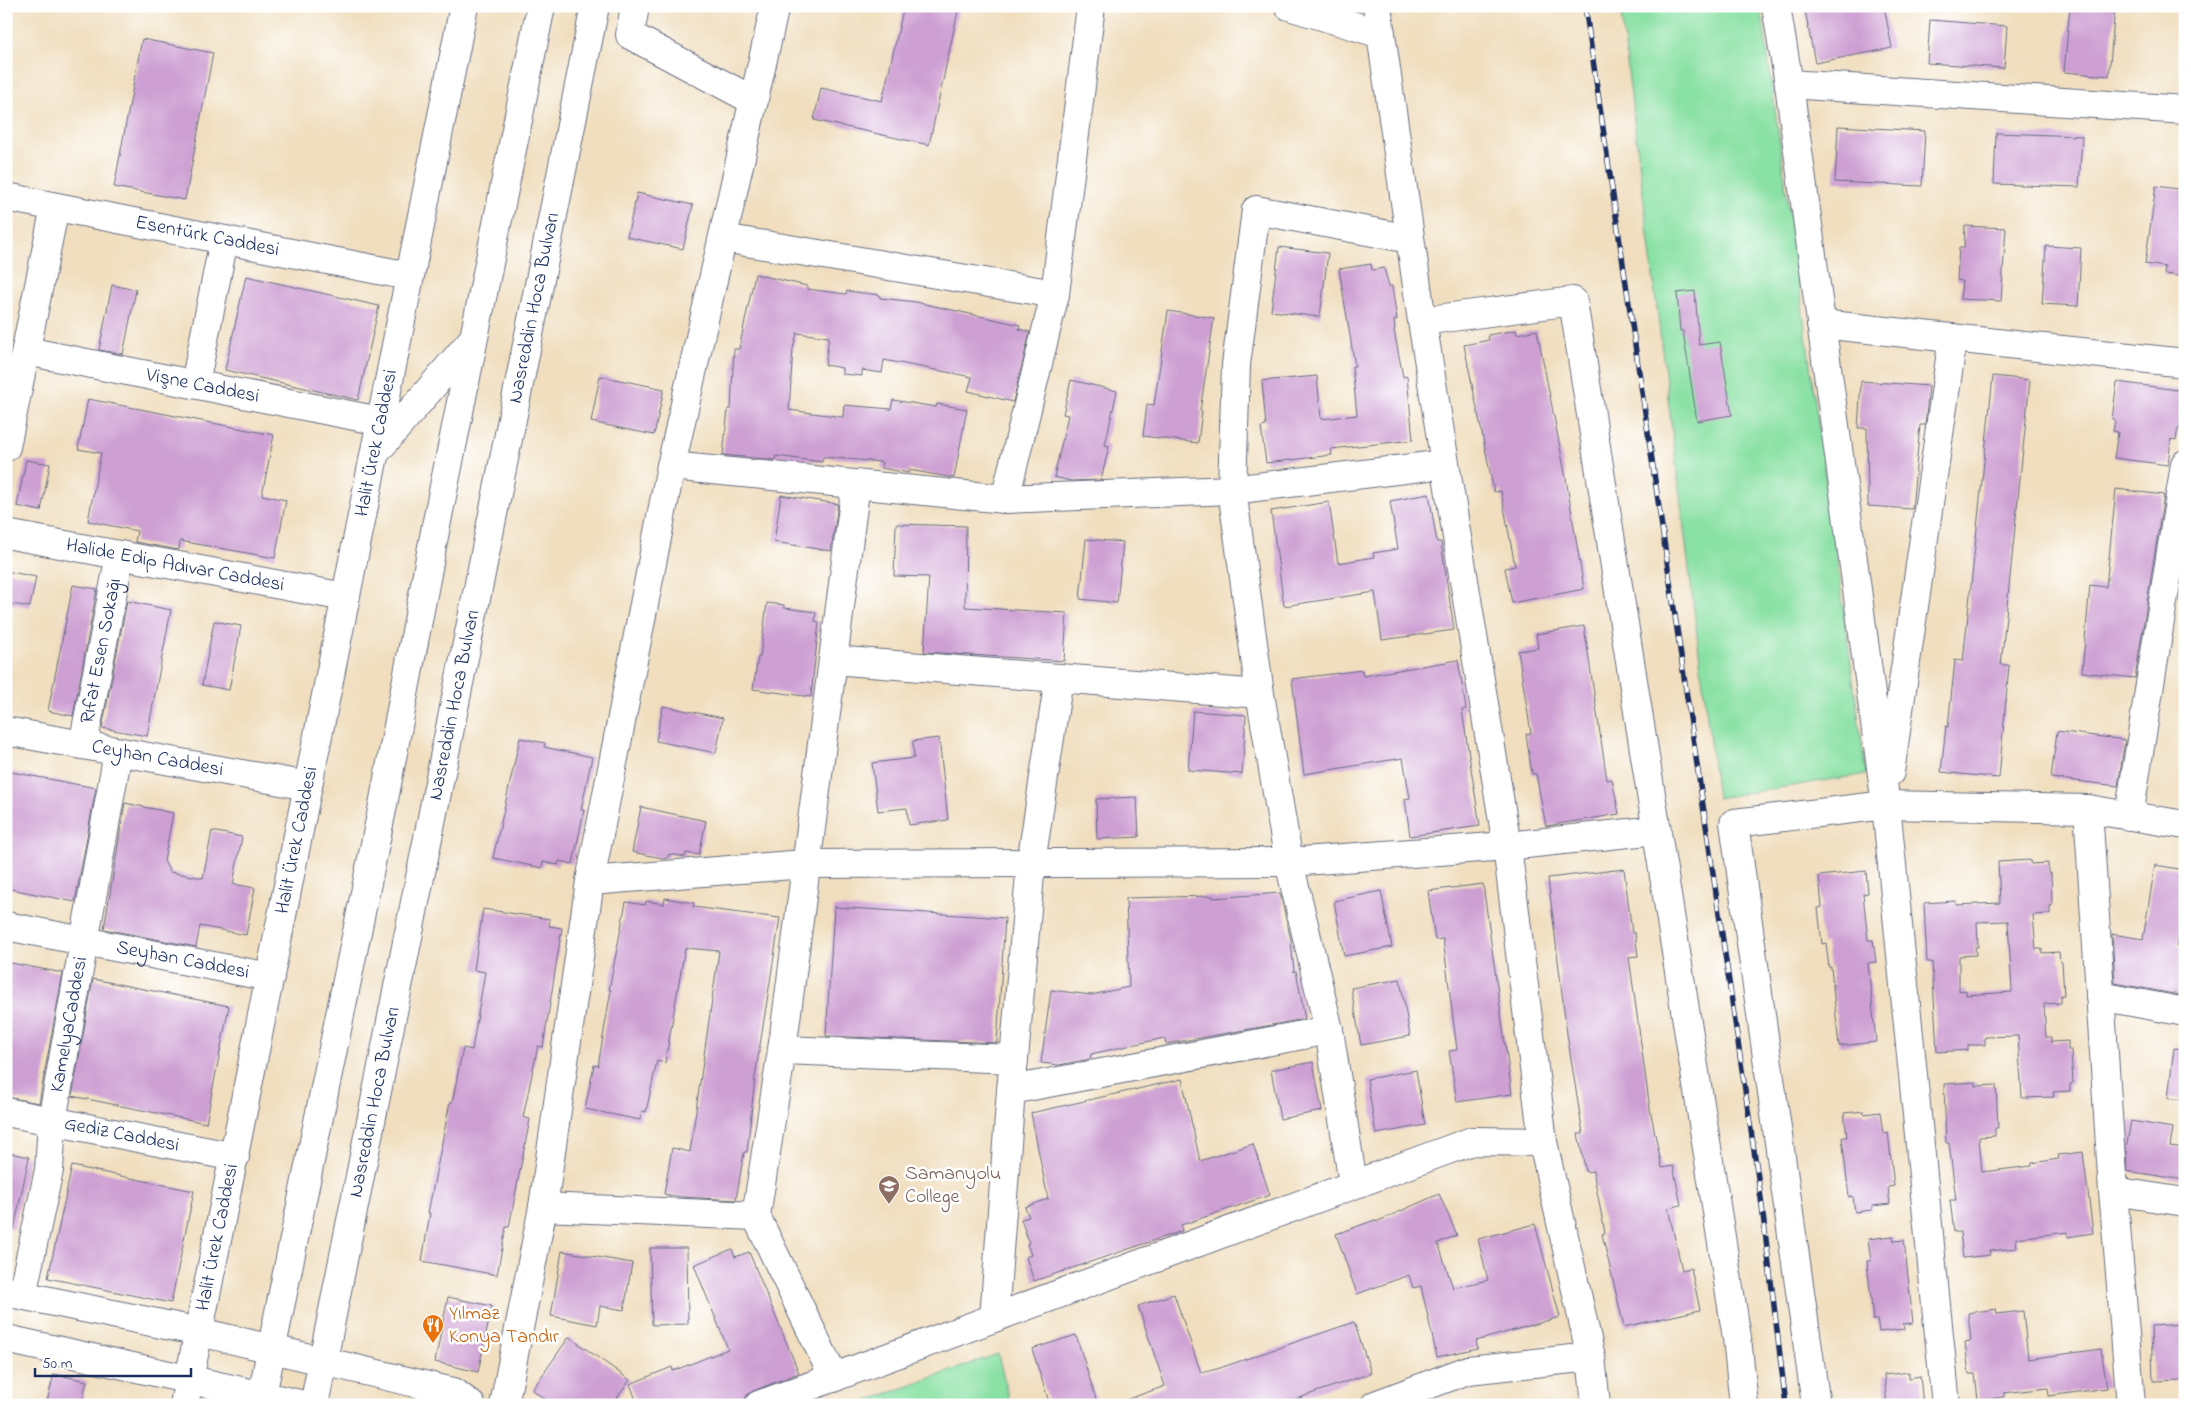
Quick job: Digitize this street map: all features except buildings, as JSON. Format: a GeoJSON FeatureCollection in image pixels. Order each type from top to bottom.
{"type":"FeatureCollection","features":[{"type":"Feature","properties":{"kind":"main road","name":"Halit Ürek Caddesi"},"geometry":{"type":"LineString","coordinates":[[187,1392],[464,6]]}},
{"type":"Feature","properties":{"kind":"main road"},"geometry":{"type":"LineString","coordinates":[[261,1400],[383,804],[473,339],[541,6]]}},
{"type":"Feature","properties":{"kind":"main road","name":"Nasreddin Hoca Bulvarı"},"geometry":{"type":"LineString","coordinates":[[314,1405],[595,6]]}},
{"type":"Feature","properties":{"kind":"main road"},"geometry":{"type":"LineString","coordinates":[[635,6],[630,36],[754,101]]}},
{"type":"Feature","properties":{"kind":"main road"},"geometry":{"type":"LineString","coordinates":[[504,1405],[542,1207],[590,881],[671,466],[775,6]]}},
{"type":"Feature","properties":{"kind":"main road"},"geometry":{"type":"LineString","coordinates":[[1005,499],[1055,294],[1091,6]]}},
{"type":"Feature","properties":{"kind":"main road"},"geometry":{"type":"LineString","coordinates":[[1289,6],[1381,34]]}},
{"type":"Feature","properties":{"kind":"main road"},"geometry":{"type":"LineString","coordinates":[[1377,6],[1422,321],[1507,846],[1543,1142],[1591,1357],[1596,1405]]}},
{"type":"Feature","properties":{"kind":"main road"},"geometry":{"type":"LineString","coordinates":[[1776,6],[1789,84],[1886,805],[1946,1405]]}},
{"type":"Feature","properties":{"kind":"main road"},"geometry":{"type":"LineString","coordinates":[[1789,84],[2185,110]]}},
{"type":"Feature","properties":{"kind":"main road","name":"Esentürk Caddesi"},"geometry":{"type":"LineString","coordinates":[[6,197],[409,276]]}},
{"type":"Feature","properties":{"kind":"main road"},"geometry":{"type":"LineString","coordinates":[[6,447],[55,207]]}},
{"type":"Feature","properties":{"kind":"main road"},"geometry":{"type":"LineString","coordinates":[[1353,1184],[1329,1030],[1289,862],[1260,694],[1232,490],[1236,365],[1256,210],[1410,239]]}},
{"type":"Feature","properties":{"kind":"main road"},"geometry":{"type":"LineString","coordinates":[[723,238],[1055,294]]}},
{"type":"Feature","properties":{"kind":"main road"},"geometry":{"type":"LineString","coordinates":[[195,384],[224,240]]}},
{"type":"Feature","properties":{"kind":"main road"},"geometry":{"type":"LineString","coordinates":[[1422,321],[1573,302],[1737,1338],[1744,1405]]}},
{"type":"Feature","properties":{"kind":"main road"},"geometry":{"type":"LineString","coordinates":[[1821,324],[2185,363]]}},
{"type":"Feature","properties":{"kind":"main road"},"geometry":{"type":"LineString","coordinates":[[1886,805],[1953,338]]}},
{"type":"Feature","properties":{"kind":"main road"},"geometry":{"type":"LineString","coordinates":[[373,455],[473,339]]}},
{"type":"Feature","properties":{"kind":"main road","name":"Vişne Caddesi"},"geometry":{"type":"LineString","coordinates":[[26,351],[380,421]]}},
{"type":"Feature","properties":{"kind":"main road"},"geometry":{"type":"LineString","coordinates":[[671,466],[1005,499],[1232,490],[1445,464]]}},
{"type":"Feature","properties":{"kind":"main road"},"geometry":{"type":"LineString","coordinates":[[2129,816],[2185,464]]}},
{"type":"Feature","properties":{"kind":"main road"},"geometry":{"type":"LineString","coordinates":[[834,1378],[756,1216],[782,1050],[856,484]]}},
{"type":"Feature","properties":{"kind":"main road","name":"Halide Edip Adıvar Caddesi"},"geometry":{"type":"LineString","coordinates":[[6,534],[345,597]]}},
{"type":"Feature","properties":{"kind":"main road","name":"Rıfat Esen Sokağı"},"geometry":{"type":"LineString","coordinates":[[83,746],[120,555]]}},
{"type":"Feature","properties":{"kind":"main road"},"geometry":{"type":"LineString","coordinates":[[833,660],[1260,694]]}},
{"type":"Feature","properties":{"kind":"main road"},"geometry":{"type":"LineString","coordinates":[[994,1318],[1031,863],[1058,678]]}},
{"type":"Feature","properties":{"kind":"main road","name":"Ceyhan Caddesi"},"geometry":{"type":"LineString","coordinates":[[6,731],[308,786]]}},
{"type":"Feature","properties":{"kind":"main road","name":"KamelyaCaddesi"},"geometry":{"type":"LineString","coordinates":[[14,1294],[49,1170],[52,1121],[118,752]]}},
{"type":"Feature","properties":{"kind":"main road"},"geometry":{"type":"LineString","coordinates":[[1816,1405],[1734,823],[1886,805],[2088,809],[2185,825]]}},
{"type":"Feature","properties":{"kind":"main road"},"geometry":{"type":"LineString","coordinates":[[2088,809],[2113,1191],[2131,1405]]}},
{"type":"Feature","properties":{"kind":"main road"},"geometry":{"type":"LineString","coordinates":[[590,881],[805,864],[1289,862],[1507,846],[1656,830]]}},
{"type":"Feature","properties":{"kind":"main road","name":"Seyhan Caddesi"},"geometry":{"type":"LineString","coordinates":[[6,926],[270,977]]}},
{"type":"Feature","properties":{"kind":"main road"},"geometry":{"type":"LineString","coordinates":[[2100,996],[2185,1012]]}},
{"type":"Feature","properties":{"kind":"main road"},"geometry":{"type":"LineString","coordinates":[[1012,1090],[1329,1030]]}},
{"type":"Feature","properties":{"kind":"main road"},"geometry":{"type":"LineString","coordinates":[[782,1050],[1014,1060]]}},
{"type":"Feature","properties":{"kind":"main road","name":"Gediz Caddesi"},"geometry":{"type":"LineString","coordinates":[[6,1112],[235,1157]]}},
{"type":"Feature","properties":{"kind":"main road"},"geometry":{"type":"LineString","coordinates":[[758,1405],[1472,1141],[1543,1142]]}},
{"type":"Feature","properties":{"kind":"main road"},"geometry":{"type":"LineString","coordinates":[[2113,1191],[2185,1202]]}},
{"type":"Feature","properties":{"kind":"main road"},"geometry":{"type":"LineString","coordinates":[[542,1207],[756,1216]]}},
{"type":"Feature","properties":{"kind":"main road"},"geometry":{"type":"LineString","coordinates":[[14,1294],[200,1332],[454,1392],[471,1405]]}},
{"type":"Feature","properties":{"kind":"main road"},"geometry":{"type":"LineString","coordinates":[[6,1339],[187,1392],[304,1405]]}},
{"type":"Feature","properties":{"kind":"main road"},"geometry":{"type":"LineString","coordinates":[[1375,1405],[1468,1370],[1591,1357]]}},
{"type":"Feature","properties":{"kind":"green space"},"geometry":{"type":"Polygon","coordinates":[[[1620,6],[1761,6],[1866,774],[1717,798],[1620,6]]]}},
{"type":"Feature","properties":{"kind":"green space"},"geometry":{"type":"Polygon","coordinates":[[[998,1354],[1010,1405],[865,1405],[864,1402],[998,1354]]]}},
{"type":"Feature","properties":{"kind":"railway"},"geometry":{"type":"LineString","coordinates":[[1585,6],[1761,1198],[1786,1405]]}},
{"type":"Feature","properties":{"kind":"place","name":"Samanyolu College"},"geometry":{"type":"Point","coordinates":[889,1205]}},
{"type":"Feature","properties":{"kind":"place","name":"Yılmaz Konya Tandır"},"geometry":{"type":"Point","coordinates":[433,1344]}}]}
